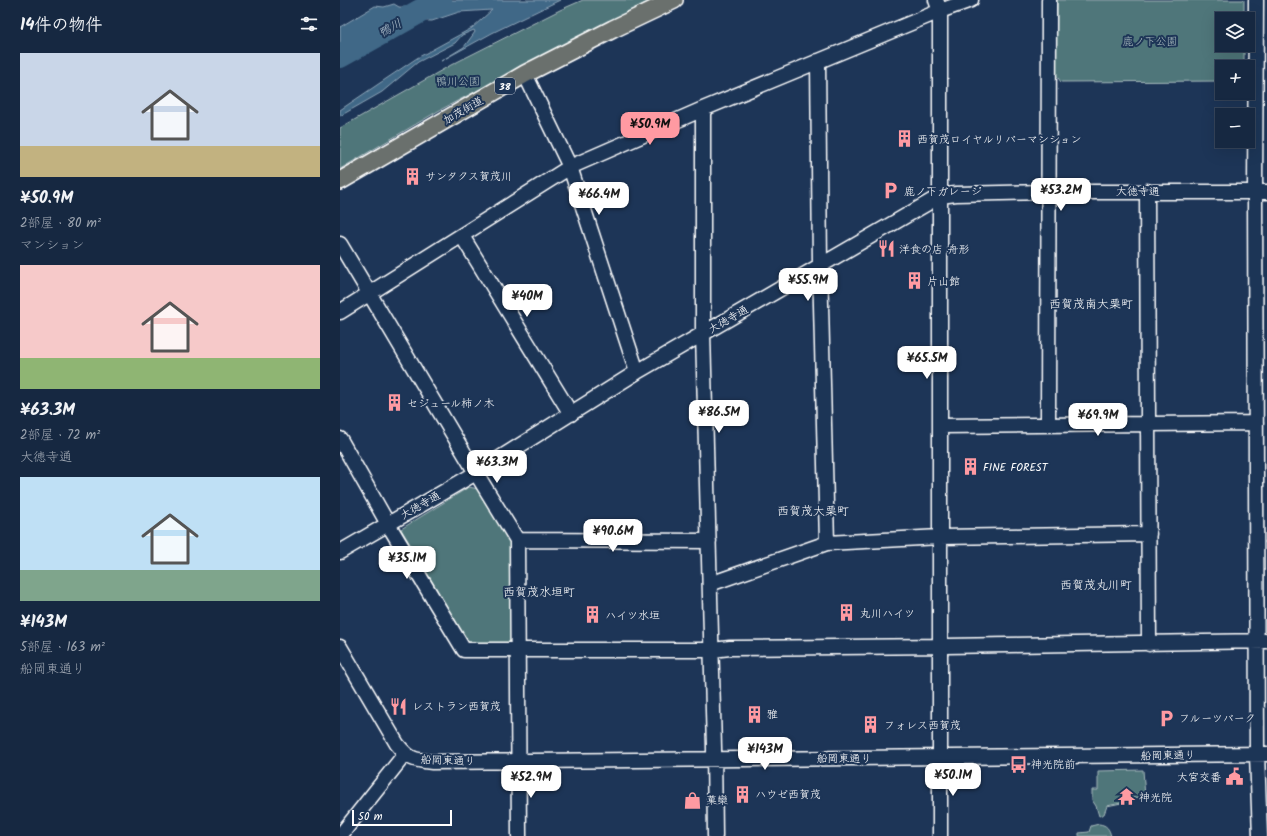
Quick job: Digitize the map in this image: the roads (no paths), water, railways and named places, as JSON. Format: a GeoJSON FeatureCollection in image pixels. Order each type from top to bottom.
{"type":"FeatureCollection","features":[{"type":"Feature","properties":{"kind":"main road","name":"加茂街道"},"geometry":{"type":"LineString","coordinates":[[340,181],[525,74],[674,0]]}},
{"type":"Feature","properties":{"kind":"street"},"geometry":{"type":"LineString","coordinates":[[340,312],[570,167],[818,61],[938,5],[972,0]]}},
{"type":"Feature","properties":{"kind":"street"},"geometry":{"type":"LineString","coordinates":[[1048,425],[1049,0]]}},
{"type":"Feature","properties":{"kind":"street"},"geometry":{"type":"LineString","coordinates":[[1256,0],[1261,60],[1261,192],[1256,423],[1262,458],[1262,754],[1260,836]]}},
{"type":"Feature","properties":{"kind":"street"},"geometry":{"type":"LineString","coordinates":[[938,5],[940,196],[940,836]]}},
{"type":"Feature","properties":{"kind":"street"},"geometry":{"type":"LineString","coordinates":[[818,61],[820,265],[827,543]]}},
{"type":"Feature","properties":{"kind":"street"},"geometry":{"type":"LineString","coordinates":[[525,74],[570,167],[637,372]]}},
{"type":"Feature","properties":{"kind":"street"},"geometry":{"type":"LineString","coordinates":[[703,109],[703,333],[712,650],[715,836]]}},
{"type":"Feature","properties":{"kind":"street"},"geometry":{"type":"LineString","coordinates":[[1147,191],[1149,644]]}},
{"type":"Feature","properties":{"kind":"street","name":"大徳寺通"},"geometry":{"type":"LineString","coordinates":[[340,552],[476,473],[637,372],[940,196],[956,194],[1048,192],[1261,192]]}},
{"type":"Feature","properties":{"kind":"street"},"geometry":{"type":"LineString","coordinates":[[462,236],[570,414]]}},
{"type":"Feature","properties":{"kind":"street"},"geometry":{"type":"LineString","coordinates":[[340,244],[516,540],[519,836]]}},
{"type":"Feature","properties":{"kind":"street"},"geometry":{"type":"LineString","coordinates":[[940,426],[1256,423]]}},
{"type":"Feature","properties":{"kind":"street"},"geometry":{"type":"LineString","coordinates":[[340,439],[388,524],[464,650],[712,650],[730,648],[1149,644],[1262,641]]}},
{"type":"Feature","properties":{"kind":"street"},"geometry":{"type":"LineString","coordinates":[[710,584],[827,543],[940,537],[1149,534]]}},
{"type":"Feature","properties":{"kind":"street"},"geometry":{"type":"LineString","coordinates":[[516,540],[709,541]]}},
{"type":"Feature","properties":{"kind":"street","name":"船岡東通り"},"geometry":{"type":"LineString","coordinates":[[340,646],[397,744],[405,754],[417,760],[432,762],[1262,754]]}},
{"type":"Feature","properties":{"kind":"street"},"geometry":{"type":"LineString","coordinates":[[340,836],[405,754]]}},
{"type":"Feature","properties":{"kind":"water"},"geometry":{"type":"Polygon","coordinates":[[[433,0],[560,0],[492,33],[441,61],[464,47],[475,32],[474,30],[462,35],[455,43],[418,62],[382,92],[340,116],[340,110],[417,58],[472,28],[492,10],[459,12],[432,21],[399,20],[378,26],[340,45],[340,27],[375,6],[384,7],[394,4],[399,7],[418,8],[433,0]]]}},
{"type":"Feature","properties":{"kind":"waterway","name":"鴨川"},"geometry":{"type":"LineString","coordinates":[[340,56],[440,0]]}},
{"type":"Feature","properties":{"kind":"place","name":"西賀茂ロイヤルリバーマンション"},"geometry":{"type":"Point","coordinates":[904,139]}},
{"type":"Feature","properties":{"kind":"place","name":"サンタクス賀茂川"},"geometry":{"type":"Point","coordinates":[412,176]}},
{"type":"Feature","properties":{"kind":"place","name":"鹿ノ下ガレージ"},"geometry":{"type":"Point","coordinates":[891,191]}},
{"type":"Feature","properties":{"kind":"place","name":"洋食の店 舟形"},"geometry":{"type":"Point","coordinates":[886,249]}},
{"type":"Feature","properties":{"kind":"place","name":"片山館"},"geometry":{"type":"Point","coordinates":[914,281]}},
{"type":"Feature","properties":{"kind":"place","name":"セジュール柿ノ木"},"geometry":{"type":"Point","coordinates":[394,403]}},
{"type":"Feature","properties":{"kind":"place","name":"FINE FOREST"},"geometry":{"type":"Point","coordinates":[970,467]}},
{"type":"Feature","properties":{"kind":"place","name":"丸川ハイツ"},"geometry":{"type":"Point","coordinates":[847,613]}},
{"type":"Feature","properties":{"kind":"place","name":"ハイツ水垣"},"geometry":{"type":"Point","coordinates":[592,615]}},
{"type":"Feature","properties":{"kind":"place","name":"レストラン西賀茂"},"geometry":{"type":"Point","coordinates":[399,706]}},
{"type":"Feature","properties":{"kind":"place","name":"雅"},"geometry":{"type":"Point","coordinates":[754,714]}},
{"type":"Feature","properties":{"kind":"place","name":"フルーツバーク"},"geometry":{"type":"Point","coordinates":[1166,718]}},
{"type":"Feature","properties":{"kind":"place","name":"フォレス西賀茂"},"geometry":{"type":"Point","coordinates":[871,725]}},
{"type":"Feature","properties":{"kind":"place","name":"神光院前"},"geometry":{"type":"Point","coordinates":[1018,764]}},
{"type":"Feature","properties":{"kind":"place","name":"大宮交番"},"geometry":{"type":"Point","coordinates":[1234,777]}},
{"type":"Feature","properties":{"kind":"place","name":"ハウゼ西賀茂"},"geometry":{"type":"Point","coordinates":[742,794]}},
{"type":"Feature","properties":{"kind":"place","name":"神光院"},"geometry":{"type":"Point","coordinates":[1126,797]}},
{"type":"Feature","properties":{"kind":"place","name":"菓欒"},"geometry":{"type":"Point","coordinates":[693,800]}},
{"type":"Feature","properties":{"kind":"district","name":"西賀茂南大栗町"},"geometry":{"type":"Point","coordinates":[1091,304]}},
{"type":"Feature","properties":{"kind":"district","name":"西賀茂大栗町"},"geometry":{"type":"Point","coordinates":[813,511]}},
{"type":"Feature","properties":{"kind":"district","name":"西賀茂丸川町"},"geometry":{"type":"Point","coordinates":[1096,585]}},
{"type":"Feature","properties":{"kind":"district","name":"西賀茂水垣町"},"geometry":{"type":"Point","coordinates":[539,592]}},
{"type":"Feature","properties":{"kind":"park label","name":"鹿ノ下公園"},"geometry":{"type":"Point","coordinates":[1150,41]}},
{"type":"Feature","properties":{"kind":"park label","name":"鴨川公園"},"geometry":{"type":"Point","coordinates":[458,81]}}]}
